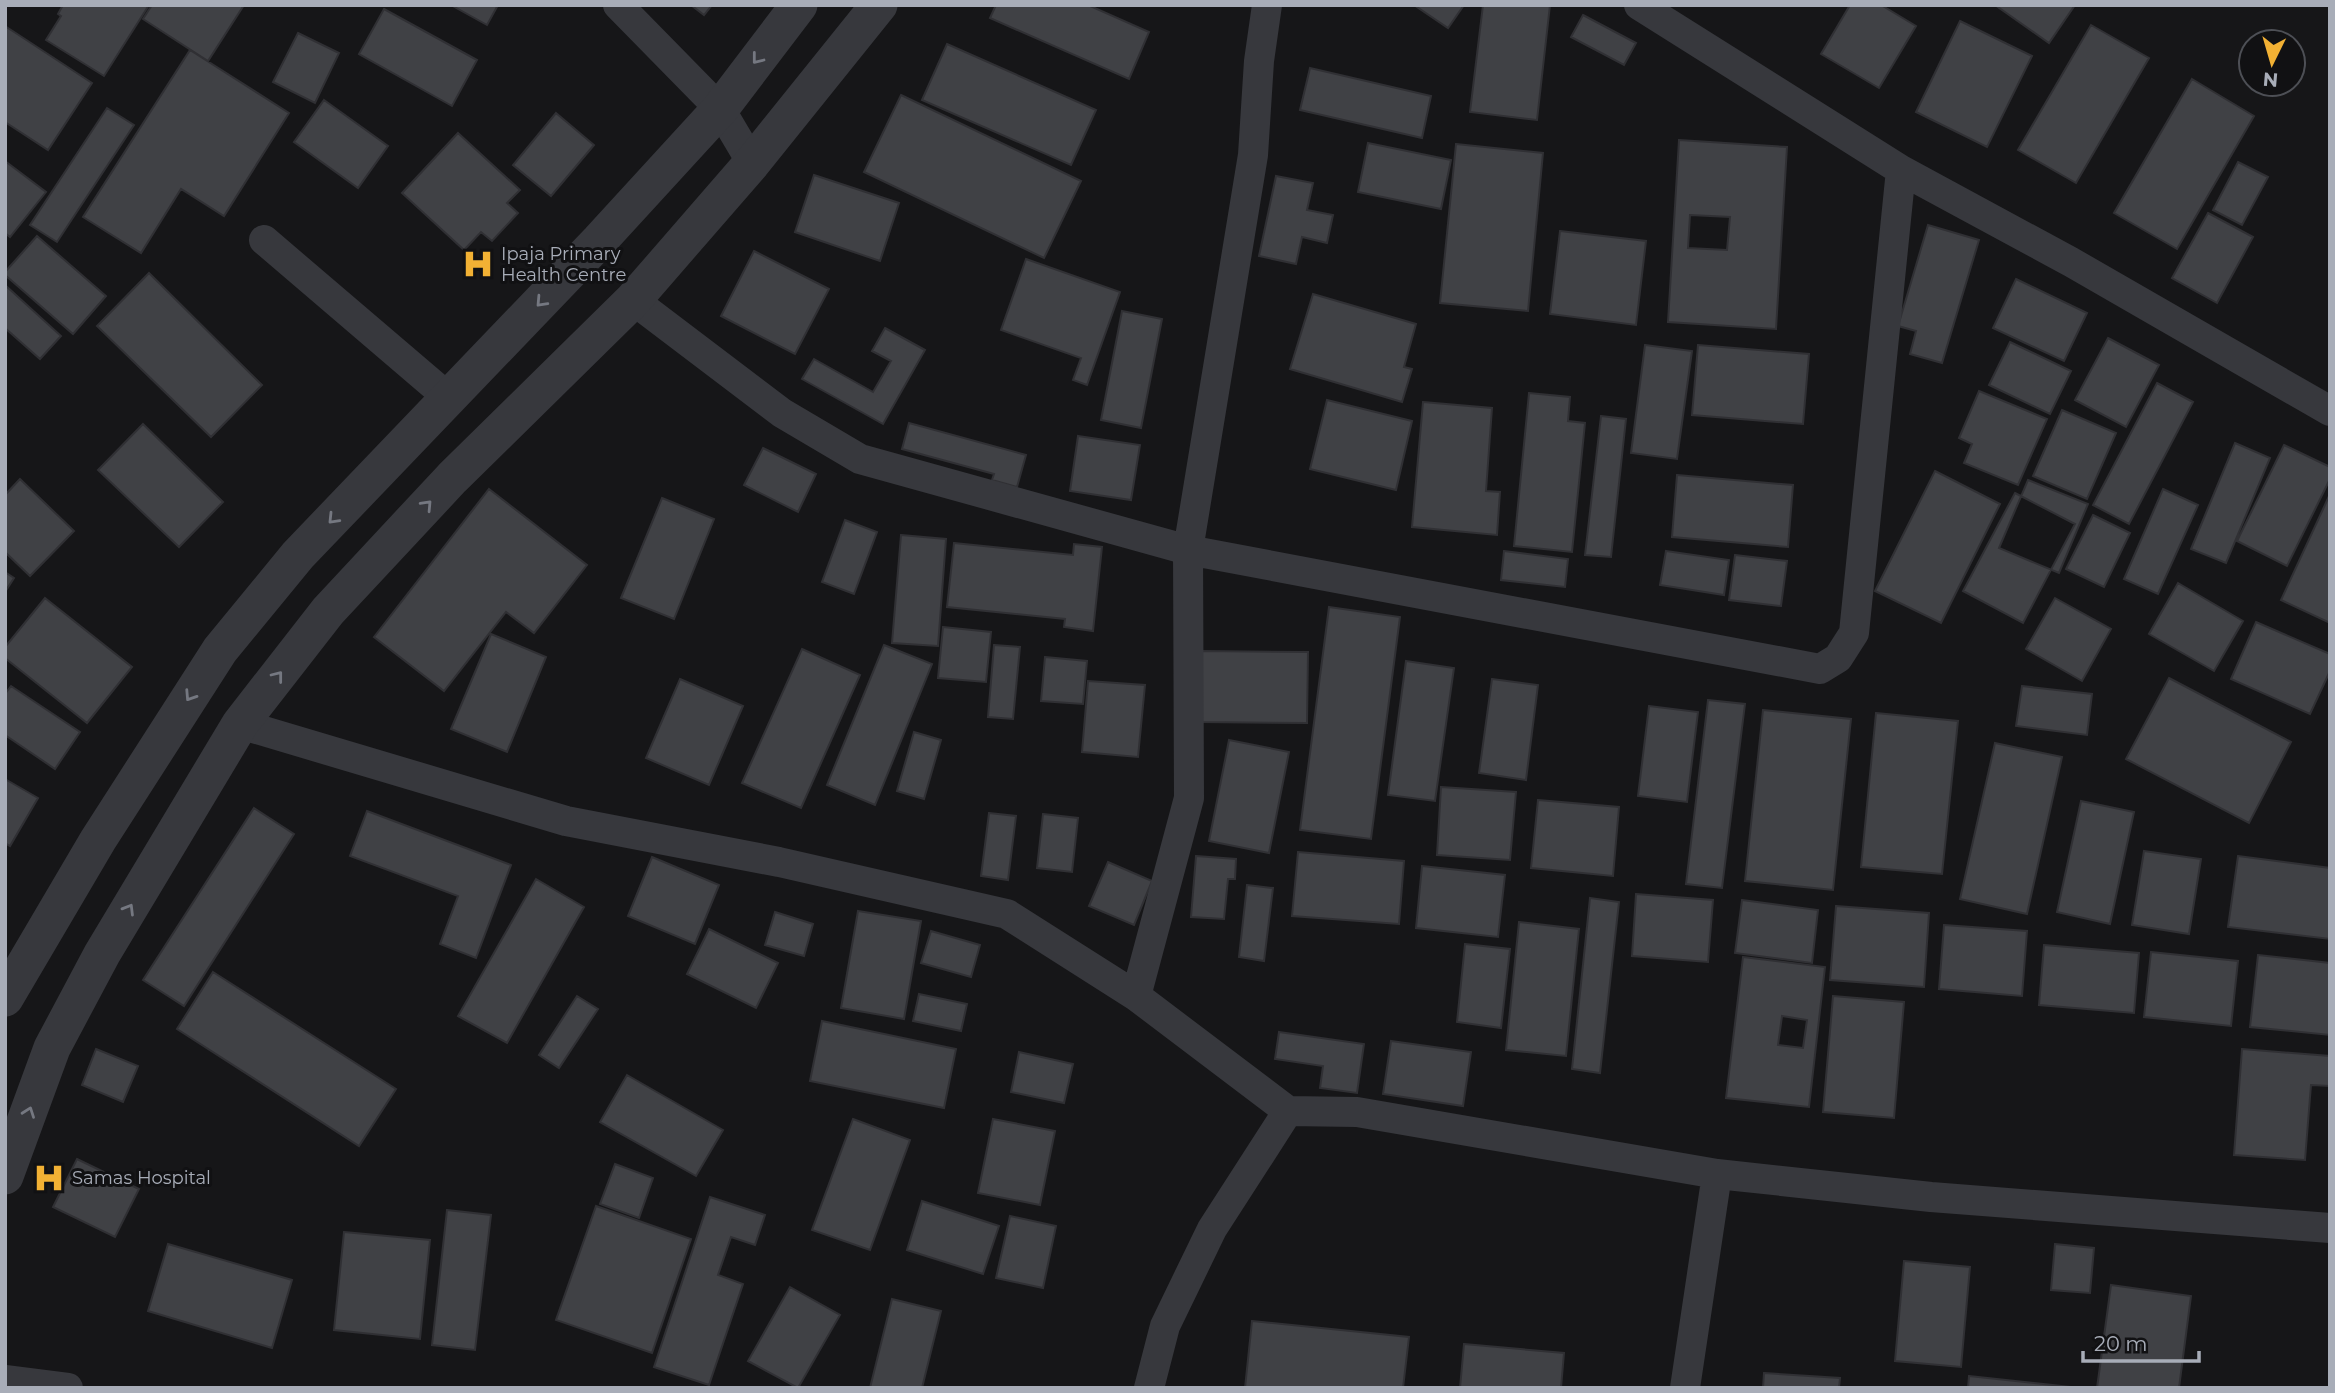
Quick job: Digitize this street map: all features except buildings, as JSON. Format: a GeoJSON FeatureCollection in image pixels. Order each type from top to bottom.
{"type":"FeatureCollection","features":[{"type":"Feature","properties":{"kind":"street"},"geometry":{"type":"LineString","coordinates":[[618,5],[720,109],[752,163]]}},
{"type":"Feature","properties":{"kind":"street"},"geometry":{"type":"LineString","coordinates":[[5,998],[97,841],[220,650],[298,555],[599,242],[720,109],[799,5]]}},
{"type":"Feature","properties":{"kind":"street"},"geometry":{"type":"LineString","coordinates":[[5,1176],[52,1048],[102,954],[240,724],[328,611],[452,478],[633,300],[752,163],[879,5]]}},
{"type":"Feature","properties":{"kind":"street"},"geometry":{"type":"LineString","coordinates":[[1136,996],[1189,798],[1188,550],[1253,155],[1259,61],[1267,5]]}},
{"type":"Feature","properties":{"kind":"street"},"geometry":{"type":"LineString","coordinates":[[1639,5],[1901,170],[2082,268],[2330,411]]}},
{"type":"Feature","properties":{"kind":"street"},"geometry":{"type":"LineString","coordinates":[[633,300],[782,413],[860,459],[1188,550],[1820,669],[1838,658],[1854,633],[1901,170]]}},
{"type":"Feature","properties":{"kind":"street"},"geometry":{"type":"LineString","coordinates":[[264,240],[437,412],[452,478]]}},
{"type":"Feature","properties":{"kind":"street"},"geometry":{"type":"LineString","coordinates":[[240,724],[566,821],[779,862],[1007,914],[1136,996],[1287,1111],[1357,1112],[1717,1174],[1931,1197],[2330,1228]]}},
{"type":"Feature","properties":{"kind":"street"},"geometry":{"type":"LineString","coordinates":[[1149,1388],[1165,1326],[1212,1228],[1287,1111]]}},
{"type":"Feature","properties":{"kind":"street"},"geometry":{"type":"LineString","coordinates":[[1685,1388],[1717,1174]]}},
{"type":"Feature","properties":{"kind":"street"},"geometry":{"type":"LineString","coordinates":[[5,1380],[68,1388]]}},
{"type":"Feature","properties":{"kind":"place","name":"Ipaja Primary Health Centre"},"geometry":{"type":"Point","coordinates":[478,264]}},
{"type":"Feature","properties":{"kind":"place","name":"Samas Hospital"},"geometry":{"type":"Point","coordinates":[49,1178]}}]}
